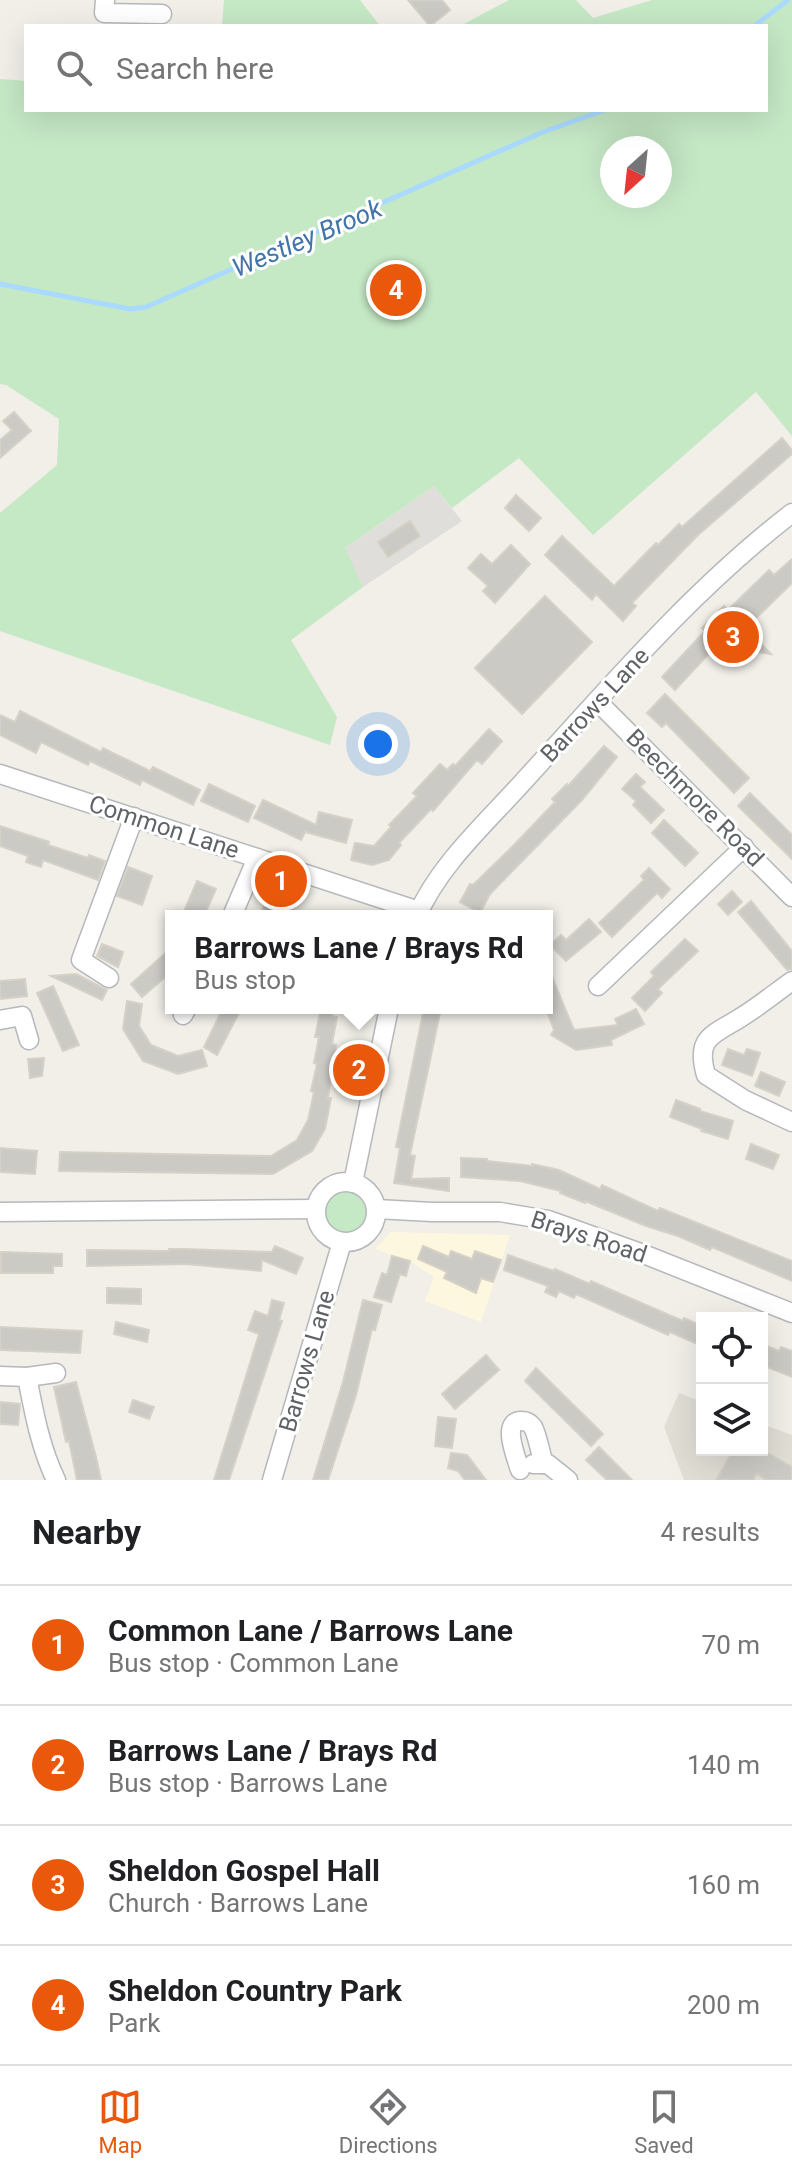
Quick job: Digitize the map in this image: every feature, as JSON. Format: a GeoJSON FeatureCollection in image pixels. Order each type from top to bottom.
{"type":"FeatureCollection","features":[{"type":"Feature","properties":{"kind":"street"},"geometry":{"type":"LineString","coordinates":[[105,0],[104,13],[162,14]]}},
{"type":"Feature","properties":{"kind":"street","name":"Barrows Lane"},"geometry":{"type":"LineString","coordinates":[[420,910],[443,871],[597,701],[745,549],[792,513]]}},
{"type":"Feature","properties":{"kind":"street","name":"Beechmore Road"},"geometry":{"type":"LineString","coordinates":[[597,701],[792,897]]}},
{"type":"Feature","properties":{"kind":"street","name":"Common Lane"},"geometry":{"type":"LineString","coordinates":[[0,774],[406,910]]}},
{"type":"Feature","properties":{"kind":"street"},"geometry":{"type":"LineString","coordinates":[[109,978],[81,960],[134,817]]}},
{"type":"Feature","properties":{"kind":"street"},"geometry":{"type":"LineString","coordinates":[[598,986],[744,847]]}},
{"type":"Feature","properties":{"kind":"street"},"geometry":{"type":"LineString","coordinates":[[235,910],[257,858]]}},
{"type":"Feature","properties":{"kind":"street"},"geometry":{"type":"LineString","coordinates":[[792,981],[739,1019],[712,1034],[705,1045],[702,1061],[706,1075],[745,1100],[792,1122]]}},
{"type":"Feature","properties":{"kind":"street"},"geometry":{"type":"LineString","coordinates":[[353,1183],[388,1014]]}},
{"type":"Feature","properties":{"kind":"street"},"geometry":{"type":"LineString","coordinates":[[0,1020],[22,1016],[29,1040]]}},
{"type":"Feature","properties":{"kind":"street"},"geometry":{"type":"LineString","coordinates":[[344,1182],[353,1183],[369,1192],[376,1209],[373,1227],[367,1234],[360,1239],[342,1242],[322,1231],[316,1209],[328,1187],[344,1182]]}},
{"type":"Feature","properties":{"kind":"street"},"geometry":{"type":"LineString","coordinates":[[0,1212],[316,1209]]}},
{"type":"Feature","properties":{"kind":"street","name":"Brays Road"},"geometry":{"type":"LineString","coordinates":[[376,1209],[442,1213],[500,1212],[548,1220],[792,1313]]}},
{"type":"Feature","properties":{"kind":"street","name":"Barrows Lane"},"geometry":{"type":"LineString","coordinates":[[272,1480],[342,1242]]}},
{"type":"Feature","properties":{"kind":"street"},"geometry":{"type":"LineString","coordinates":[[0,1376],[27,1377],[56,1373]]}},
{"type":"Feature","properties":{"kind":"street"},"geometry":{"type":"LineString","coordinates":[[27,1377],[35,1420],[56,1480]]}},
{"type":"Feature","properties":{"kind":"street"},"geometry":{"type":"LineString","coordinates":[[544,1464],[533,1427],[527,1422],[513,1424],[510,1431],[516,1475],[532,1464],[544,1464],[557,1469],[568,1480]]}},
{"type":"Feature","properties":{"kind":"shaded area"},"geometry":{"type":"Polygon","coordinates":[[[434,486],[462,521],[363,587],[344,549],[434,486]]]}},
{"type":"Feature","properties":{"kind":"shaded area"},"geometry":{"type":"Polygon","coordinates":[[[391,1232],[510,1235],[481,1322],[425,1301],[434,1277],[410,1261],[375,1249],[391,1232]]]}},
{"type":"Feature","properties":{"kind":"shaded area"},"geometry":{"type":"Polygon","coordinates":[[[679,1393],[696,1400],[696,1456],[768,1456],[768,1426],[792,1435],[792,1480],[684,1480],[664,1427],[679,1393]]]}},
{"type":"Feature","properties":{"kind":"green space"},"geometry":{"type":"Polygon","coordinates":[[[224,0],[360,0],[378,24],[222,24],[224,0]]]}},
{"type":"Feature","properties":{"kind":"green space"},"geometry":{"type":"Polygon","coordinates":[[[509,0],[576,0],[593,18],[652,0],[792,0],[792,436],[756,392],[593,535],[519,458],[452,508],[434,486],[345,548],[363,587],[291,640],[337,717],[330,745],[0,631],[0,513],[57,465],[59,419],[0,384],[0,79],[24,81],[24,112],[768,112],[768,24],[464,24],[509,0]]]}},
{"type":"Feature","properties":{"kind":"green space"},"geometry":{"type":"Polygon","coordinates":[[[346,1192],[360,1198],[366,1212],[360,1226],[346,1232],[332,1226],[326,1212],[332,1198],[346,1192]]]}},
{"type":"Feature","properties":{"kind":"building"},"geometry":{"type":"Polygon","coordinates":[[[408,0],[442,0],[450,10],[428,24],[408,0]]]}},
{"type":"Feature","properties":{"kind":"building"},"geometry":{"type":"Polygon","coordinates":[[[14,412],[31,431],[0,458],[0,440],[12,430],[3,421],[14,412]]]}},
{"type":"Feature","properties":{"kind":"building"},"geometry":{"type":"Polygon","coordinates":[[[782,438],[792,454],[698,535],[632,603],[636,606],[623,621],[596,594],[592,600],[545,555],[562,536],[614,586],[656,543],[658,545],[679,524],[682,527],[782,438]]]}},
{"type":"Feature","properties":{"kind":"building"},"geometry":{"type":"Polygon","coordinates":[[[516,495],[541,518],[529,531],[505,508],[516,495]]]}},
{"type":"Feature","properties":{"kind":"building"},"geometry":{"type":"Polygon","coordinates":[[[410,521],[420,536],[388,557],[378,542],[410,521]]]}},
{"type":"Feature","properties":{"kind":"building"},"geometry":{"type":"Polygon","coordinates":[[[511,545],[530,564],[495,603],[483,591],[488,586],[468,568],[481,554],[492,564],[511,545]]]}},
{"type":"Feature","properties":{"kind":"building"},"geometry":{"type":"Polygon","coordinates":[[[792,559],[792,583],[746,628],[771,654],[716,646],[675,690],[662,677],[705,631],[702,628],[724,606],[728,610],[769,570],[774,575],[792,559]]]}},
{"type":"Feature","properties":{"kind":"building"},"geometry":{"type":"Polygon","coordinates":[[[545,596],[592,642],[522,714],[475,668],[545,596]]]}},
{"type":"Feature","properties":{"kind":"building"},"geometry":{"type":"Polygon","coordinates":[[[665,694],[749,778],[734,793],[666,723],[662,727],[647,713],[665,694]]]}},
{"type":"Feature","properties":{"kind":"building"},"geometry":{"type":"Polygon","coordinates":[[[20,711],[101,752],[103,748],[150,771],[153,767],[200,790],[193,805],[142,780],[140,785],[41,742],[36,753],[0,735],[0,715],[15,722],[20,711]]]}},
{"type":"Feature","properties":{"kind":"building"},"geometry":{"type":"Polygon","coordinates":[[[489,729],[502,741],[482,764],[477,760],[433,811],[431,809],[399,843],[401,845],[389,860],[372,865],[351,860],[355,843],[374,846],[417,796],[413,793],[440,764],[447,770],[453,764],[455,766],[489,729]]]}},
{"type":"Feature","properties":{"kind":"building"},"geometry":{"type":"Polygon","coordinates":[[[604,746],[617,757],[582,800],[490,894],[482,910],[475,910],[460,902],[470,884],[473,885],[514,845],[555,802],[552,799],[604,746]]]}},
{"type":"Feature","properties":{"kind":"building"},"geometry":{"type":"Polygon","coordinates":[[[636,774],[645,782],[640,787],[664,810],[651,823],[633,805],[636,801],[622,789],[636,774]]]}},
{"type":"Feature","properties":{"kind":"building"},"geometry":{"type":"Polygon","coordinates":[[[209,784],[255,806],[248,822],[201,801],[209,784]]]}},
{"type":"Feature","properties":{"kind":"building"},"geometry":{"type":"Polygon","coordinates":[[[750,793],[792,835],[792,859],[738,806],[750,793]]]}},
{"type":"Feature","properties":{"kind":"building"},"geometry":{"type":"Polygon","coordinates":[[[263,800],[316,825],[319,812],[352,820],[346,843],[305,832],[301,840],[254,818],[263,800]]]}},
{"type":"Feature","properties":{"kind":"building"},"geometry":{"type":"Polygon","coordinates":[[[664,820],[698,853],[685,866],[652,833],[664,820]]]}},
{"type":"Feature","properties":{"kind":"building"},"geometry":{"type":"Polygon","coordinates":[[[0,826],[49,842],[48,845],[105,861],[98,880],[43,860],[41,867],[26,862],[28,856],[0,846],[0,826]]]}},
{"type":"Feature","properties":{"kind":"building"},"geometry":{"type":"Polygon","coordinates":[[[128,867],[152,876],[142,905],[117,896],[128,867]]]}},
{"type":"Feature","properties":{"kind":"building"},"geometry":{"type":"Polygon","coordinates":[[[649,868],[670,889],[662,898],[657,893],[612,937],[599,923],[644,880],[641,876],[649,868]]]}},
{"type":"Feature","properties":{"kind":"building"},"geometry":{"type":"Polygon","coordinates":[[[197,881],[216,889],[207,910],[185,910],[197,881]]]}},
{"type":"Feature","properties":{"kind":"building"},"geometry":{"type":"Polygon","coordinates":[[[732,891],[742,902],[728,915],[718,904],[732,891]]]}},
{"type":"Feature","properties":{"kind":"building"},"geometry":{"type":"Polygon","coordinates":[[[269,894],[287,901],[283,910],[262,910],[269,894]]]}},
{"type":"Feature","properties":{"kind":"building"},"geometry":{"type":"Polygon","coordinates":[[[751,901],[792,951],[792,969],[787,970],[738,912],[751,901]]]}},
{"type":"Feature","properties":{"kind":"building"},"geometry":{"type":"Polygon","coordinates":[[[589,919],[601,932],[566,961],[553,948],[553,942],[561,935],[566,940],[589,919]]]}},
{"type":"Feature","properties":{"kind":"building"},"geometry":{"type":"Polygon","coordinates":[[[685,939],[698,951],[658,989],[662,993],[645,1011],[632,998],[654,976],[651,972],[685,939]]]}},
{"type":"Feature","properties":{"kind":"building"},"geometry":{"type":"Polygon","coordinates":[[[102,944],[123,952],[118,967],[97,956],[102,944]]]}},
{"type":"Feature","properties":{"kind":"building"},"geometry":{"type":"Polygon","coordinates":[[[165,953],[165,977],[142,997],[131,984],[165,953]]]}},
{"type":"Feature","properties":{"kind":"building"},"geometry":{"type":"Polygon","coordinates":[[[76,974],[107,990],[102,1000],[51,976],[76,974]]]}},
{"type":"Feature","properties":{"kind":"building"},"geometry":{"type":"Polygon","coordinates":[[[25,979],[27,996],[0,999],[0,981],[25,979]]]}},
{"type":"Feature","properties":{"kind":"building"},"geometry":{"type":"Polygon","coordinates":[[[553,979],[574,1030],[618,1025],[615,1019],[636,1009],[644,1024],[611,1040],[612,1045],[576,1050],[551,1035],[554,1030],[548,1014],[553,1014],[553,979]]]}},
{"type":"Feature","properties":{"kind":"building"},"geometry":{"type":"Polygon","coordinates":[[[53,986],[79,1045],[63,1051],[37,993],[53,986]]]}},
{"type":"Feature","properties":{"kind":"building"},"geometry":{"type":"Polygon","coordinates":[[[127,1001],[142,1004],[139,1026],[151,1045],[178,1056],[202,1050],[207,1066],[178,1074],[143,1061],[123,1029],[127,1001]]]}},
{"type":"Feature","properties":{"kind":"building"},"geometry":{"type":"Polygon","coordinates":[[[220,1014],[238,1014],[217,1055],[204,1047],[220,1014]]]}},
{"type":"Feature","properties":{"kind":"building"},"geometry":{"type":"Polygon","coordinates":[[[320,1014],[337,1017],[328,1098],[331,1098],[325,1129],[312,1151],[273,1174],[59,1171],[60,1152],[271,1156],[297,1140],[308,1120],[317,1064],[314,1063],[319,1037],[315,1037],[320,1014]]]}},
{"type":"Feature","properties":{"kind":"building"},"geometry":{"type":"Polygon","coordinates":[[[423,1014],[440,1014],[410,1155],[415,1156],[411,1179],[449,1178],[449,1191],[394,1183],[400,1148],[396,1147],[423,1014]]]}},
{"type":"Feature","properties":{"kind":"building"},"geometry":{"type":"Polygon","coordinates":[[[728,1049],[744,1055],[747,1049],[760,1053],[752,1076],[722,1065],[728,1049]]]}},
{"type":"Feature","properties":{"kind":"building"},"geometry":{"type":"Polygon","coordinates":[[[44,1058],[42,1076],[30,1078],[28,1059],[44,1058]]]}},
{"type":"Feature","properties":{"kind":"building"},"geometry":{"type":"Polygon","coordinates":[[[761,1072],[785,1082],[779,1096],[755,1086],[761,1072]]]}},
{"type":"Feature","properties":{"kind":"building"},"geometry":{"type":"Polygon","coordinates":[[[676,1100],[733,1121],[728,1139],[670,1117],[676,1100]]]}},
{"type":"Feature","properties":{"kind":"building"},"geometry":{"type":"Polygon","coordinates":[[[751,1144],[779,1155],[773,1169],[746,1159],[751,1144]]]}},
{"type":"Feature","properties":{"kind":"building"},"geometry":{"type":"Polygon","coordinates":[[[0,1148],[37,1151],[35,1174],[0,1172],[0,1148]]]}},
{"type":"Feature","properties":{"kind":"building"},"geometry":{"type":"Polygon","coordinates":[[[461,1158],[532,1164],[559,1170],[600,1189],[602,1185],[658,1211],[660,1208],[792,1261],[792,1281],[712,1247],[710,1250],[561,1191],[520,1181],[461,1177],[461,1158]]]}},
{"type":"Feature","properties":{"kind":"building"},"geometry":{"type":"Polygon","coordinates":[[[275,1246],[303,1258],[296,1274],[262,1260],[261,1271],[186,1264],[87,1266],[87,1250],[272,1252],[275,1246]]]}},
{"type":"Feature","properties":{"kind":"building"},"geometry":{"type":"Polygon","coordinates":[[[423,1246],[449,1257],[451,1251],[472,1259],[475,1251],[501,1260],[493,1282],[481,1278],[476,1293],[444,1278],[447,1272],[418,1259],[423,1246]]]}},
{"type":"Feature","properties":{"kind":"building"},"geometry":{"type":"Polygon","coordinates":[[[1,1252],[62,1254],[62,1266],[53,1266],[53,1273],[1,1273],[1,1252]]]}},
{"type":"Feature","properties":{"kind":"building"},"geometry":{"type":"Polygon","coordinates":[[[508,1255],[555,1269],[590,1284],[591,1281],[683,1321],[684,1318],[696,1323],[696,1343],[670,1332],[668,1335],[576,1294],[574,1298],[559,1291],[556,1297],[545,1292],[548,1286],[504,1270],[508,1255]]]}},
{"type":"Feature","properties":{"kind":"building"},"geometry":{"type":"Polygon","coordinates":[[[392,1256],[410,1261],[406,1276],[400,1274],[391,1302],[374,1297],[382,1273],[387,1275],[392,1256]]]}},
{"type":"Feature","properties":{"kind":"building"},"geometry":{"type":"Polygon","coordinates":[[[107,1288],[141,1289],[141,1304],[107,1303],[107,1288]]]}},
{"type":"Feature","properties":{"kind":"building"},"geometry":{"type":"Polygon","coordinates":[[[272,1300],[284,1303],[279,1320],[282,1321],[229,1480],[214,1480],[259,1334],[248,1330],[255,1311],[268,1316],[272,1300]]]}},
{"type":"Feature","properties":{"kind":"building"},"geometry":{"type":"Polygon","coordinates":[[[363,1300],[382,1305],[375,1330],[372,1329],[356,1395],[328,1480],[313,1480],[343,1382],[363,1300]]]}},
{"type":"Feature","properties":{"kind":"building"},"geometry":{"type":"Polygon","coordinates":[[[116,1322],[149,1330],[147,1342],[114,1334],[116,1322]]]}},
{"type":"Feature","properties":{"kind":"building"},"geometry":{"type":"Polygon","coordinates":[[[0,1327],[82,1331],[80,1353],[0,1350],[0,1327]]]}},
{"type":"Feature","properties":{"kind":"building"},"geometry":{"type":"Polygon","coordinates":[[[768,1346],[779,1351],[781,1347],[792,1351],[792,1377],[768,1367],[768,1346]]]}},
{"type":"Feature","properties":{"kind":"building"},"geometry":{"type":"Polygon","coordinates":[[[486,1355],[499,1370],[455,1409],[442,1394],[486,1355]]]}},
{"type":"Feature","properties":{"kind":"building"},"geometry":{"type":"Polygon","coordinates":[[[536,1368],[603,1434],[591,1446],[525,1381],[536,1368]]]}},
{"type":"Feature","properties":{"kind":"building"},"geometry":{"type":"Polygon","coordinates":[[[76,1382],[101,1480],[77,1480],[69,1441],[66,1442],[54,1387],[76,1382]]]}},
{"type":"Feature","properties":{"kind":"building"},"geometry":{"type":"Polygon","coordinates":[[[133,1400],[154,1407],[149,1419],[129,1412],[133,1400]]]}},
{"type":"Feature","properties":{"kind":"building"},"geometry":{"type":"Polygon","coordinates":[[[0,1402],[20,1404],[18,1425],[0,1424],[0,1402]]]}},
{"type":"Feature","properties":{"kind":"building"},"geometry":{"type":"Polygon","coordinates":[[[438,1417],[456,1419],[452,1448],[435,1446],[438,1417]]]}},
{"type":"Feature","properties":{"kind":"building"},"geometry":{"type":"Polygon","coordinates":[[[599,1447],[632,1480],[607,1480],[586,1460],[599,1447]]]}},
{"type":"Feature","properties":{"kind":"building"},"geometry":{"type":"Polygon","coordinates":[[[451,1453],[467,1455],[486,1480],[465,1480],[458,1471],[448,1468],[451,1453]]]}},
{"type":"Feature","properties":{"kind":"building"},"geometry":{"type":"Polygon","coordinates":[[[768,1453],[792,1467],[792,1480],[766,1480],[757,1474],[753,1480],[716,1480],[730,1456],[768,1456],[768,1453]]]}},
{"type":"Feature","properties":{"kind":"waterway","name":"Westley Brook"},"geometry":{"type":"LineString","coordinates":[[757,24],[788,0]]}},
{"type":"Feature","properties":{"kind":"waterway","name":"Westley Brook"},"geometry":{"type":"LineString","coordinates":[[0,284],[130,309],[146,307],[543,132],[599,112]]}},
{"type":"Feature","properties":{"kind":"place","name":"Sheldon Country Park"},"geometry":{"type":"Point","coordinates":[396,290]}},
{"type":"Feature","properties":{"kind":"place","name":"Sheldon Gospel Hall"},"geometry":{"type":"Point","coordinates":[733,637]}},
{"type":"Feature","properties":{"kind":"place","name":"Common Lane / Barrows Lane"},"geometry":{"type":"Point","coordinates":[281,881]}},
{"type":"Feature","properties":{"kind":"place","name":"Barrows Lane / Brays Rd"},"geometry":{"type":"Point","coordinates":[359,1070]}}]}
